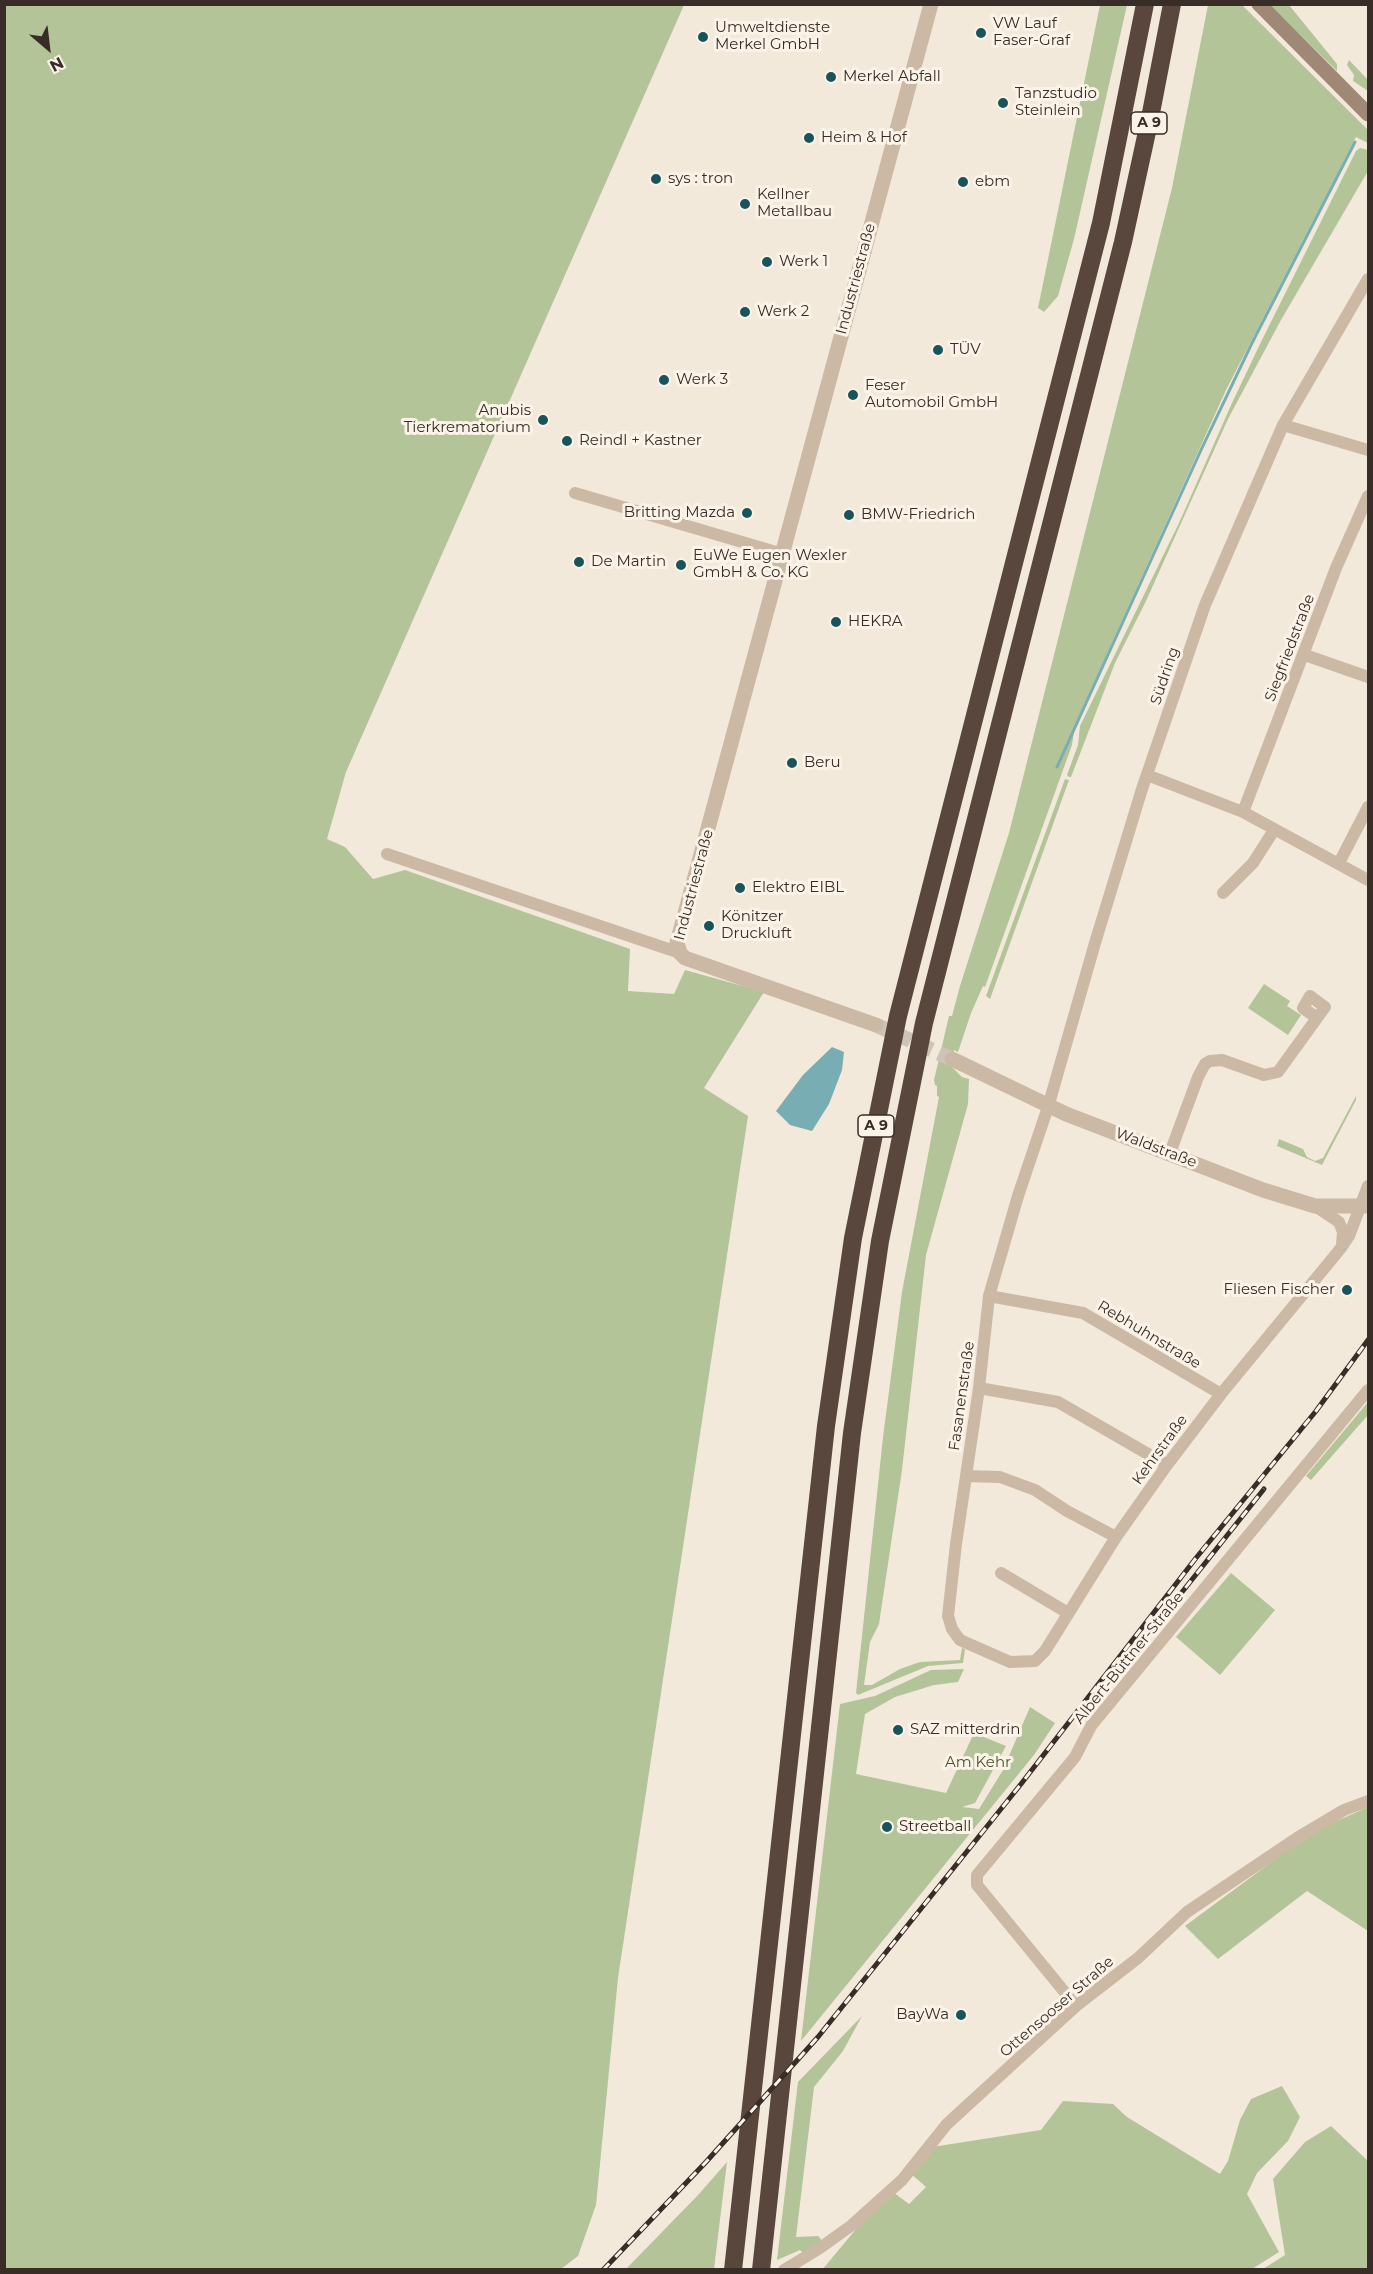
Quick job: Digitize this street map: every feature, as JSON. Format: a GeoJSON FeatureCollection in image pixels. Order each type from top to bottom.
{"type":"FeatureCollection","features":[{"type":"Feature","properties":{"kind":"highway","name":"A 9"},"geometry":{"type":"LineString","coordinates":[[733,2270],[826,1426],[853,1238],[898,1016],[1101,223],[1145,4]]}},
{"type":"Feature","properties":{"kind":"highway","name":"A 9"},"geometry":{"type":"LineString","coordinates":[[761,2270],[852,1433],[880,1241],[924,1023],[1123,242],[1172,4]]}},
{"type":"Feature","properties":{"kind":"main road"},"geometry":{"type":"LineString","coordinates":[[1258,4],[1368,114]]}},
{"type":"Feature","properties":{"kind":"street","name":"Industriestraße"},"geometry":{"type":"LineString","coordinates":[[680,953],[677,944],[679,936],[931,4]]}},
{"type":"Feature","properties":{"kind":"street","name":"Südring"},"geometry":{"type":"LineString","coordinates":[[1048,1107],[1095,943],[1147,775],[1205,605],[1283,425],[1368,279]]}},
{"type":"Feature","properties":{"kind":"street"},"geometry":{"type":"LineString","coordinates":[[1283,425],[1368,450]]}},
{"type":"Feature","properties":{"kind":"street"},"geometry":{"type":"LineString","coordinates":[[575,493],[783,554]]}},
{"type":"Feature","properties":{"kind":"street","name":"Siegfriedstraße"},"geometry":{"type":"LineString","coordinates":[[1243,812],[1305,655],[1336,568],[1368,496]]}},
{"type":"Feature","properties":{"kind":"street"},"geometry":{"type":"LineString","coordinates":[[1305,655],[1368,678]]}},
{"type":"Feature","properties":{"kind":"street"},"geometry":{"type":"LineString","coordinates":[[1147,775],[1243,812],[1368,880]]}},
{"type":"Feature","properties":{"kind":"street"},"geometry":{"type":"LineString","coordinates":[[1339,863],[1368,807]]}},
{"type":"Feature","properties":{"kind":"street"},"geometry":{"type":"LineString","coordinates":[[1223,893],[1253,862],[1274,830]]}},
{"type":"Feature","properties":{"kind":"street","name":"Industriestraße"},"geometry":{"type":"LineString","coordinates":[[387,854],[680,953]]}},
{"type":"Feature","properties":{"kind":"street"},"geometry":{"type":"LineString","coordinates":[[680,953],[685,958],[876,1025]]}},
{"type":"Feature","properties":{"kind":"street"},"geometry":{"type":"LineString","coordinates":[[1170,1153],[1205,1064],[1214,1060],[1222,1060],[1264,1075],[1278,1072],[1317,1018]]}},
{"type":"Feature","properties":{"kind":"street","name":"Waldstraße"},"geometry":{"type":"LineString","coordinates":[[952,1059],[1048,1107],[1263,1190],[1314,1206],[1364,1207]]}},
{"type":"Feature","properties":{"kind":"street","name":"Fasanenstraße"},"geometry":{"type":"LineString","coordinates":[[1010,1662],[960,1640],[952,1629],[948,1616],[989,1296],[1018,1197],[1048,1107]]}},
{"type":"Feature","properties":{"kind":"street","name":"Kehrstraße"},"geometry":{"type":"LineString","coordinates":[[1010,1662],[1035,1662],[1045,1652],[1116,1537],[1167,1465],[1221,1394],[1341,1248],[1364,1207],[1368,1186]]}},
{"type":"Feature","properties":{"kind":"street"},"geometry":{"type":"LineString","coordinates":[[1314,1206],[1339,1222],[1343,1232],[1341,1248]]}},
{"type":"Feature","properties":{"kind":"street","name":"Rebhuhnstraße"},"geometry":{"type":"LineString","coordinates":[[989,1296],[1083,1313],[1221,1394]]}},
{"type":"Feature","properties":{"kind":"street"},"geometry":{"type":"LineString","coordinates":[[979,1388],[1058,1402],[1167,1465]]}},
{"type":"Feature","properties":{"kind":"street","name":"Albert-Büttner-Straße"},"geometry":{"type":"LineString","coordinates":[[1076,2006],[977,1885],[977,1875],[1075,1757],[1091,1726],[1368,1390]]}},
{"type":"Feature","properties":{"kind":"street"},"geometry":{"type":"LineString","coordinates":[[966,1476],[1000,1477],[1035,1490],[1067,1511],[1116,1537]]}},
{"type":"Feature","properties":{"kind":"street"},"geometry":{"type":"LineString","coordinates":[[1001,1574],[1068,1613]]}},
{"type":"Feature","properties":{"kind":"street","name":"Ottensooser Straße"},"geometry":{"type":"LineString","coordinates":[[787,2268],[852,2225],[902,2180],[947,2124],[1076,2006],[1138,1958],[1187,1912],[1245,1871],[1344,1809],[1368,1801]]}},
{"type":"Feature","properties":{"kind":"green space"},"geometry":{"type":"Polygon","coordinates":[[[5,5],[684,5],[346,772],[327,839],[345,847],[373,879],[405,870],[630,949],[628,991],[674,994],[685,970],[764,992],[704,1088],[748,1116],[618,1978],[596,2205],[578,2256],[561,2269],[5,2270],[5,5]]]}},
{"type":"Feature","properties":{"kind":"green space"},"geometry":{"type":"Polygon","coordinates":[[[1100,5],[1127,5],[1074,239],[1058,296],[1044,312],[1038,308],[1100,5]]]}},
{"type":"Feature","properties":{"kind":"green space"},"geometry":{"type":"Polygon","coordinates":[[[1208,5],[1242,5],[1368,130],[1368,143],[1356,137],[1226,390],[1075,725],[1072,745],[985,987],[983,986],[971,1013],[958,1052],[954,1050],[951,1066],[962,1077],[969,1079],[968,1104],[926,1255],[902,1470],[879,1624],[870,1642],[864,1685],[872,1685],[900,1669],[920,1662],[960,1660],[962,1648],[965,1649],[963,1663],[928,1666],[858,1695],[856,1693],[883,1437],[902,1292],[939,1097],[934,1080],[949,1016],[952,1016],[1009,833],[1172,188],[1208,5]]]}},
{"type":"Feature","properties":{"kind":"green space"},"geometry":{"type":"Polygon","coordinates":[[[1270,5],[1289,5],[1337,64],[1337,71],[1270,5]]]}},
{"type":"Feature","properties":{"kind":"green space"},"geometry":{"type":"Polygon","coordinates":[[[1349,60],[1368,80],[1368,91],[1353,81],[1354,75],[1347,65],[1349,60]]]}},
{"type":"Feature","properties":{"kind":"green space"},"geometry":{"type":"Polygon","coordinates":[[[1360,148],[1368,150],[1368,171],[1281,320],[1228,419],[1146,601],[1115,663],[1071,777],[1069,777],[1067,775],[1078,745],[1080,726],[1179,523],[1261,342],[1356,151],[1360,148]]]}},
{"type":"Feature","properties":{"kind":"green space"},"geometry":{"type":"Polygon","coordinates":[[[1065,779],[1069,780],[990,999],[986,996],[1065,779]]]}},
{"type":"Feature","properties":{"kind":"green space"},"geometry":{"type":"Polygon","coordinates":[[[1264,984],[1290,1001],[1287,1006],[1301,1015],[1288,1035],[1248,1008],[1264,984]]]}},
{"type":"Feature","properties":{"kind":"green space"},"geometry":{"type":"Polygon","coordinates":[[[1356,1096],[1322,1165],[1277,1146],[1279,1139],[1303,1149],[1307,1157],[1315,1161],[1323,1158],[1356,1096]]]}},
{"type":"Feature","properties":{"kind":"green space"},"geometry":{"type":"Polygon","coordinates":[[[1368,1402],[1368,1415],[1311,1480],[1306,1476],[1368,1402]]]}},
{"type":"Feature","properties":{"kind":"green space"},"geometry":{"type":"Polygon","coordinates":[[[1231,1573],[1275,1610],[1220,1675],[1176,1637],[1231,1573]]]}},
{"type":"Feature","properties":{"kind":"green space","name":"Am Kehr"},"geometry":{"type":"Polygon","coordinates":[[[964,1669],[958,1682],[934,1685],[895,1697],[865,1714],[856,1774],[946,1793],[974,1733],[1006,1746],[975,1803],[962,1807],[979,1809],[1003,1770],[1030,1707],[1055,1723],[1034,1755],[801,2041],[840,1704],[875,1696],[931,1670],[964,1669]]]}},
{"type":"Feature","properties":{"kind":"green space"},"geometry":{"type":"Polygon","coordinates":[[[1368,1807],[1368,1931],[1307,1891],[1218,1959],[1185,1926],[1281,1855],[1328,1825],[1368,1807]]]}},
{"type":"Feature","properties":{"kind":"green space"},"geometry":{"type":"Polygon","coordinates":[[[862,2016],[843,2051],[814,2087],[796,2237],[818,2236],[821,2239],[819,2245],[803,2253],[800,2250],[777,2260],[798,2082],[862,2016]]]}},
{"type":"Feature","properties":{"kind":"green space"},"geometry":{"type":"Polygon","coordinates":[[[1282,2086],[1300,2117],[1288,2141],[1257,2173],[1247,2194],[1279,2252],[1252,2269],[822,2270],[866,2217],[893,2192],[909,2204],[926,2187],[910,2173],[932,2147],[1041,2130],[1063,2101],[1113,2104],[1127,2117],[1220,2174],[1228,2161],[1240,2120],[1251,2099],[1282,2086]]]}},
{"type":"Feature","properties":{"kind":"green space"},"geometry":{"type":"Polygon","coordinates":[[[1331,2126],[1368,2161],[1368,2269],[1263,2269],[1285,2255],[1273,2179],[1305,2142],[1331,2126]]]}},
{"type":"Feature","properties":{"kind":"green space"},"geometry":{"type":"Polygon","coordinates":[[[727,2162],[714,2269],[626,2269],[699,2194],[727,2162]]]}},
{"type":"Feature","properties":{"kind":"water"},"geometry":{"type":"Polygon","coordinates":[[[832,1047],[844,1052],[842,1070],[829,1104],[812,1131],[790,1125],[776,1111],[803,1075],[832,1047]]]}},
{"type":"Feature","properties":{"kind":"waterway"},"geometry":{"type":"LineString","coordinates":[[1057,767],[1252,343],[1355,142]]}},
{"type":"Feature","properties":{"kind":"tunnel"},"geometry":{"type":"LineString","coordinates":[[876,1025],[952,1059]]}},
{"type":"Feature","properties":{"kind":"railway"},"geometry":{"type":"LineString","coordinates":[[603,2270],[706,2162],[818,2037],[1021,1784],[1196,1558],[1316,1411],[1368,1340]]}},
{"type":"Feature","properties":{"kind":"railway"},"geometry":{"type":"LineString","coordinates":[[1163,1616],[1264,1489]]}},
{"type":"Feature","properties":{"kind":"place","name":"VW Lauf Faser-Graf"},"geometry":{"type":"Point","coordinates":[981,33]}},
{"type":"Feature","properties":{"kind":"place","name":"Umweltdienste Merkel GmbH"},"geometry":{"type":"Point","coordinates":[703,37]}},
{"type":"Feature","properties":{"kind":"place","name":"Merkel Abfall"},"geometry":{"type":"Point","coordinates":[831,77]}},
{"type":"Feature","properties":{"kind":"place","name":"Tanzstudio Steinlein"},"geometry":{"type":"Point","coordinates":[1003,103]}},
{"type":"Feature","properties":{"kind":"place","name":"Heim & Hof"},"geometry":{"type":"Point","coordinates":[809,138]}},
{"type":"Feature","properties":{"kind":"place","name":"sys : tron"},"geometry":{"type":"Point","coordinates":[656,179]}},
{"type":"Feature","properties":{"kind":"place","name":"ebm"},"geometry":{"type":"Point","coordinates":[963,182]}},
{"type":"Feature","properties":{"kind":"place","name":"Kellner Metallbau"},"geometry":{"type":"Point","coordinates":[745,204]}},
{"type":"Feature","properties":{"kind":"place","name":"Werk 1"},"geometry":{"type":"Point","coordinates":[767,262]}},
{"type":"Feature","properties":{"kind":"place","name":"Werk 2"},"geometry":{"type":"Point","coordinates":[745,312]}},
{"type":"Feature","properties":{"kind":"place","name":"TÜV"},"geometry":{"type":"Point","coordinates":[938,350]}},
{"type":"Feature","properties":{"kind":"place","name":"Werk 3"},"geometry":{"type":"Point","coordinates":[664,380]}},
{"type":"Feature","properties":{"kind":"place","name":"Feser Automobil GmbH"},"geometry":{"type":"Point","coordinates":[853,395]}},
{"type":"Feature","properties":{"kind":"place","name":"Anubis Tierkrematorium"},"geometry":{"type":"Point","coordinates":[543,420]}},
{"type":"Feature","properties":{"kind":"place","name":"Reindl + Kastner"},"geometry":{"type":"Point","coordinates":[567,441]}},
{"type":"Feature","properties":{"kind":"place","name":"Britting Mazda"},"geometry":{"type":"Point","coordinates":[747,513]}},
{"type":"Feature","properties":{"kind":"place","name":"BMW-Friedrich"},"geometry":{"type":"Point","coordinates":[849,515]}},
{"type":"Feature","properties":{"kind":"place","name":"De Martin"},"geometry":{"type":"Point","coordinates":[579,562]}},
{"type":"Feature","properties":{"kind":"place","name":"EuWe Eugen Wexler GmbH & Co. KG"},"geometry":{"type":"Point","coordinates":[681,565]}},
{"type":"Feature","properties":{"kind":"place","name":"HEKRA"},"geometry":{"type":"Point","coordinates":[836,622]}},
{"type":"Feature","properties":{"kind":"place","name":"Beru"},"geometry":{"type":"Point","coordinates":[792,763]}},
{"type":"Feature","properties":{"kind":"place","name":"Elektro EIBL"},"geometry":{"type":"Point","coordinates":[740,888]}},
{"type":"Feature","properties":{"kind":"place","name":"Könitzer Druckluft"},"geometry":{"type":"Point","coordinates":[709,926]}},
{"type":"Feature","properties":{"kind":"place","name":"Fliesen Fischer"},"geometry":{"type":"Point","coordinates":[1347,1290]}},
{"type":"Feature","properties":{"kind":"place","name":"SAZ mitterdrin"},"geometry":{"type":"Point","coordinates":[898,1730]}},
{"type":"Feature","properties":{"kind":"place","name":"Streetball"},"geometry":{"type":"Point","coordinates":[887,1827]}},
{"type":"Feature","properties":{"kind":"place","name":"BayWa"},"geometry":{"type":"Point","coordinates":[961,2015]}}]}
